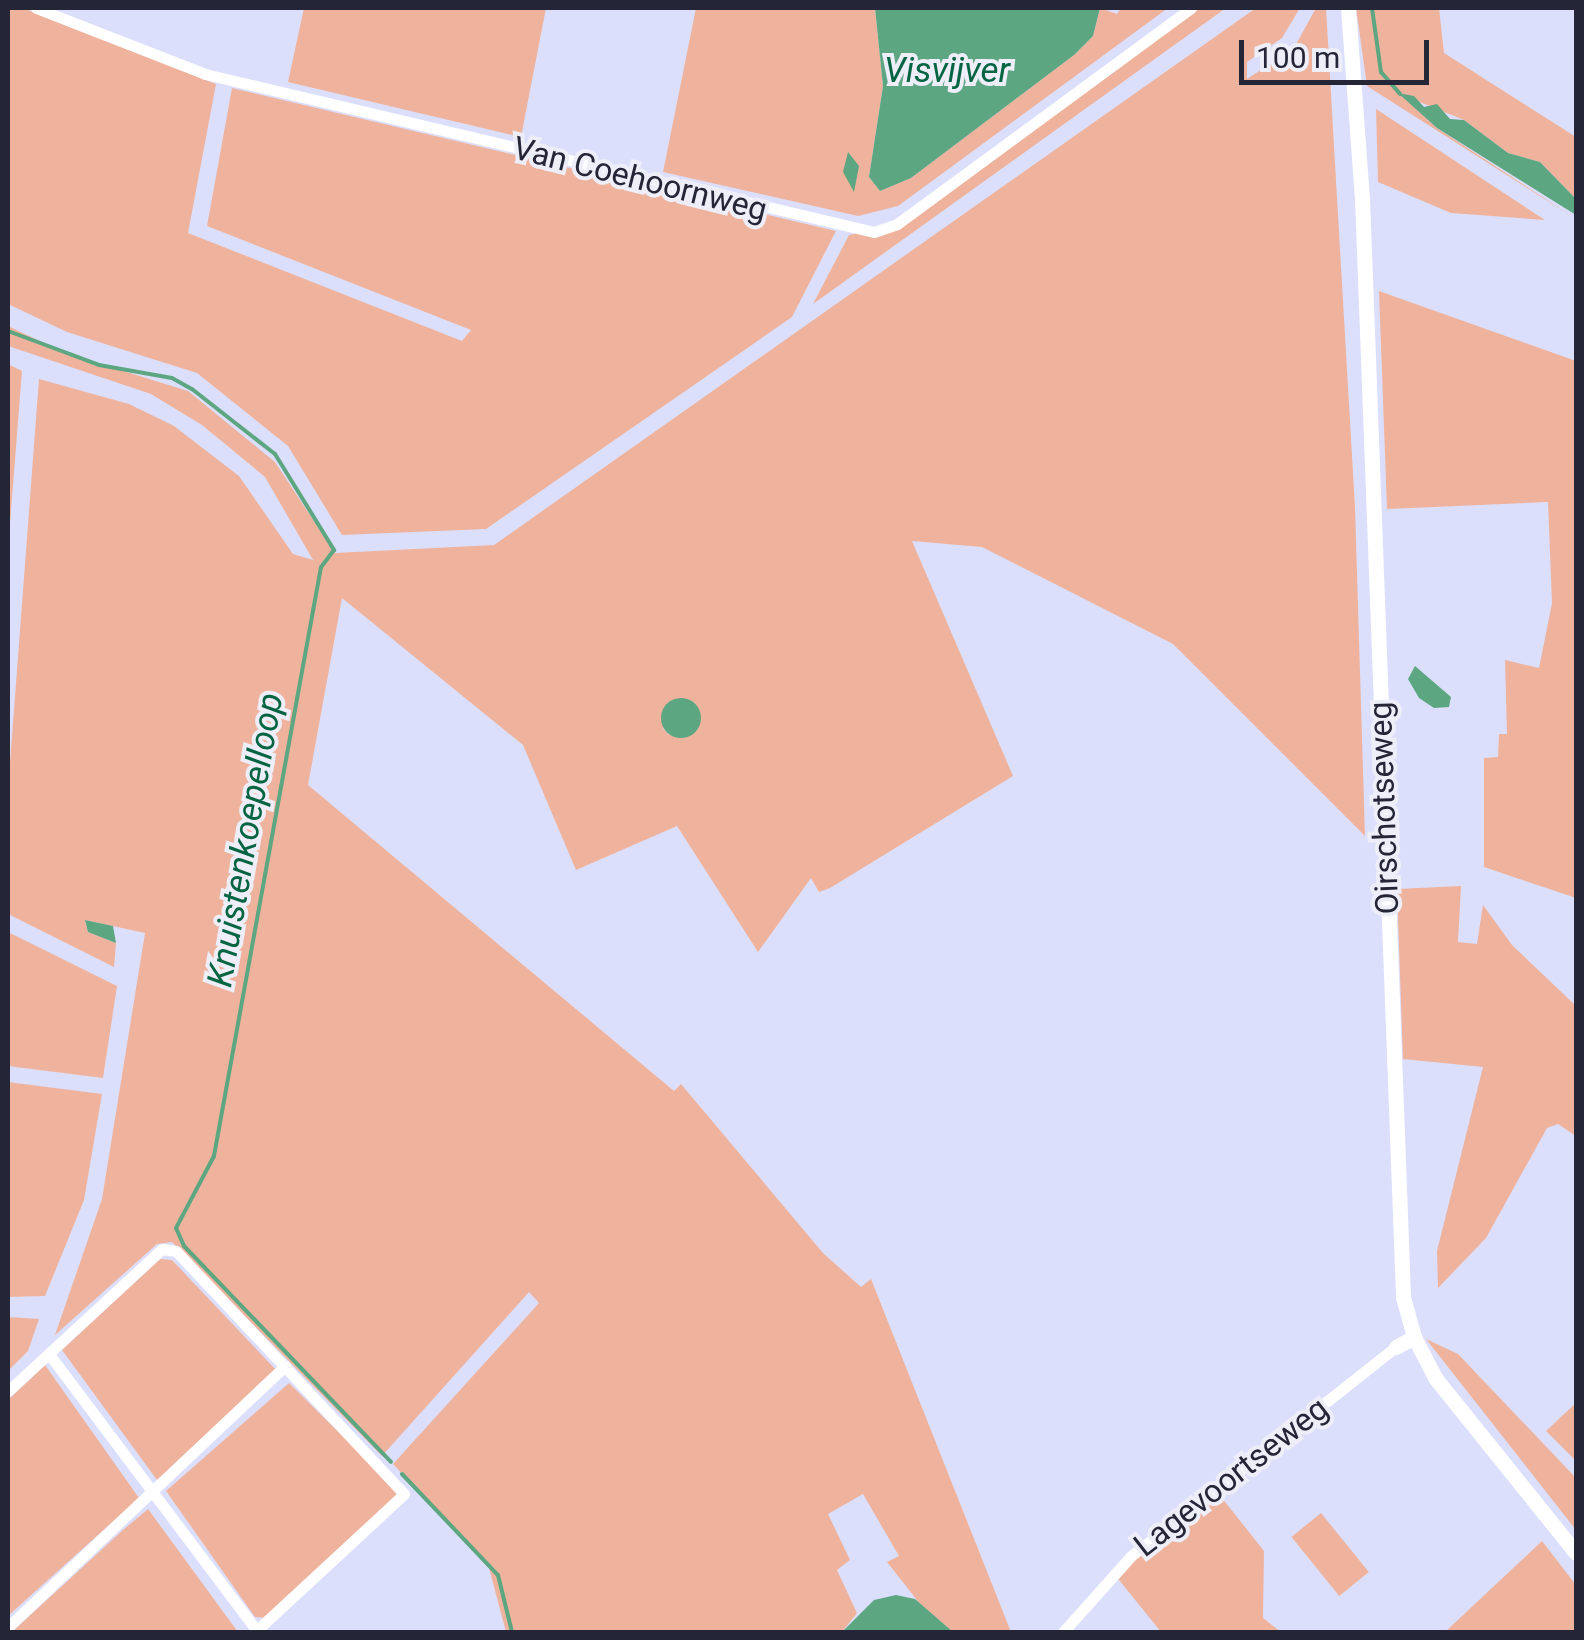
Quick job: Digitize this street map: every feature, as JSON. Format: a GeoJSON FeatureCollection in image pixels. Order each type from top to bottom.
{"type":"FeatureCollection","features":[{"type":"Feature","properties":{"kind":"street","name":"Van Coehoornweg"},"geometry":{"type":"LineString","coordinates":[[36,8],[205,74],[874,232],[897,224],[1191,8]]}},
{"type":"Feature","properties":{"kind":"street","name":"Oirschotseweg"},"geometry":{"type":"LineString","coordinates":[[1348,8],[1362,198],[1400,1278],[1414,1337],[1448,1396],[1576,1553]]}},
{"type":"Feature","properties":{"kind":"street"},"geometry":{"type":"LineString","coordinates":[[8,1391],[48,1354],[170,1248],[404,1494],[256,1632],[48,1354]]}},
{"type":"Feature","properties":{"kind":"street","name":"Lagevoortseweg"},"geometry":{"type":"LineString","coordinates":[[1063,1632],[1130,1556],[1414,1337]]}},
{"type":"Feature","properties":{"kind":"street"},"geometry":{"type":"LineString","coordinates":[[8,1627],[285,1366]]}},
{"type":"Feature","properties":{"kind":"shaded area"},"geometry":{"type":"Polygon","coordinates":[[[8,8],[23,8],[216,84],[188,233],[462,341],[471,330],[207,226],[232,88],[836,231],[792,317],[486,529],[342,535],[288,446],[197,373],[67,332],[8,304],[8,8]]]}},
{"type":"Feature","properties":{"kind":"shaded area"},"geometry":{"type":"Polygon","coordinates":[[[304,8],[546,8],[521,137],[288,82],[304,8]]]}},
{"type":"Feature","properties":{"kind":"shaded area"},"geometry":{"type":"Polygon","coordinates":[[[696,8],[875,8],[883,86],[869,177],[880,191],[911,178],[1074,55],[1093,36],[1100,8],[1117,14],[1121,8],[1168,8],[898,206],[858,216],[663,172],[696,8]]]}},
{"type":"Feature","properties":{"kind":"shaded area"},"geometry":{"type":"Polygon","coordinates":[[[1197,8],[1226,8],[813,304],[849,235],[904,225],[1197,8]]]}},
{"type":"Feature","properties":{"kind":"shaded area"},"geometry":{"type":"Polygon","coordinates":[[[1256,8],[1300,8],[1282,38],[1247,62],[1247,79],[1294,48],[1316,8],[1326,8],[1355,507],[1365,836],[1173,644],[982,547],[912,541],[1013,776],[830,888],[819,892],[811,878],[758,952],[677,826],[576,870],[523,745],[342,598],[308,785],[674,1091],[681,1084],[823,1253],[861,1287],[871,1279],[1011,1632],[953,1632],[920,1604],[887,1562],[899,1556],[863,1494],[828,1514],[850,1560],[837,1570],[857,1613],[842,1632],[506,1632],[489,1568],[393,1464],[539,1303],[529,1292],[382,1456],[172,1242],[157,1244],[55,1335],[102,1199],[145,933],[85,920],[88,932],[116,943],[114,967],[8,914],[8,789],[39,379],[129,404],[174,426],[239,476],[293,554],[313,560],[265,477],[202,425],[151,394],[8,346],[8,326],[65,353],[188,391],[275,462],[335,553],[494,545],[1256,8]],[[694,702],[663,728],[668,734],[685,738],[698,729],[694,702]]]}},
{"type":"Feature","properties":{"kind":"shaded area"},"geometry":{"type":"Polygon","coordinates":[[[1356,8],[1439,8],[1444,53],[1576,137],[1576,199],[1540,162],[1508,153],[1464,120],[1400,94],[1437,128],[1576,219],[1367,86],[1356,8]]]}},
{"type":"Feature","properties":{"kind":"shaded area"},"geometry":{"type":"Polygon","coordinates":[[[1376,109],[1545,220],[1451,213],[1378,182],[1376,109]]]}},
{"type":"Feature","properties":{"kind":"shaded area"},"geometry":{"type":"Polygon","coordinates":[[[1379,291],[1576,361],[1576,898],[1484,867],[1484,758],[1498,757],[1499,734],[1507,734],[1505,660],[1539,668],[1552,603],[1548,502],[1387,509],[1379,291]]]}},
{"type":"Feature","properties":{"kind":"shaded area"},"geometry":{"type":"Polygon","coordinates":[[[8,364],[22,371],[8,549],[8,364]]]}},
{"type":"Feature","properties":{"kind":"shaded area"},"geometry":{"type":"Polygon","coordinates":[[[1461,886],[1458,942],[1477,944],[1483,905],[1512,945],[1576,1006],[1576,1136],[1558,1124],[1547,1128],[1486,1238],[1438,1288],[1437,1251],[1483,1067],[1403,1059],[1397,889],[1461,886]]]}},
{"type":"Feature","properties":{"kind":"shaded area"},"geometry":{"type":"Polygon","coordinates":[[[8,932],[117,986],[103,1078],[8,1066],[8,932]]]}},
{"type":"Feature","properties":{"kind":"shaded area"},"geometry":{"type":"Polygon","coordinates":[[[8,1082],[102,1094],[84,1200],[45,1296],[8,1297],[8,1082]]]}},
{"type":"Feature","properties":{"kind":"shaded area"},"geometry":{"type":"Polygon","coordinates":[[[160,1259],[172,1260],[277,1371],[157,1480],[62,1350],[160,1259]]]}},
{"type":"Feature","properties":{"kind":"shaded area"},"geometry":{"type":"Polygon","coordinates":[[[8,1317],[39,1319],[28,1351],[8,1371],[8,1317]]]}},
{"type":"Feature","properties":{"kind":"shaded area"},"geometry":{"type":"Polygon","coordinates":[[[1426,1339],[1458,1354],[1576,1478],[1576,1530],[1426,1339]]]}},
{"type":"Feature","properties":{"kind":"shaded area"},"geometry":{"type":"Polygon","coordinates":[[[45,1365],[139,1498],[8,1616],[8,1400],[45,1365]]]}},
{"type":"Feature","properties":{"kind":"shaded area"},"geometry":{"type":"Polygon","coordinates":[[[289,1383],[399,1492],[267,1618],[255,1617],[166,1491],[289,1383]]]}},
{"type":"Feature","properties":{"kind":"shaded area"},"geometry":{"type":"Polygon","coordinates":[[[1576,1403],[1576,1461],[1546,1431],[1576,1403]]]}},
{"type":"Feature","properties":{"kind":"shaded area"},"geometry":{"type":"Polygon","coordinates":[[[1218,1493],[1264,1551],[1263,1618],[1281,1632],[1161,1632],[1115,1575],[1218,1493]]]}},
{"type":"Feature","properties":{"kind":"shaded area"},"geometry":{"type":"Polygon","coordinates":[[[148,1509],[238,1632],[12,1632],[123,1530],[148,1509]]]}},
{"type":"Feature","properties":{"kind":"shaded area"},"geometry":{"type":"Polygon","coordinates":[[[1321,1513],[1369,1572],[1339,1596],[1291,1537],[1321,1513]]]}},
{"type":"Feature","properties":{"kind":"shaded area"},"geometry":{"type":"Polygon","coordinates":[[[1542,1541],[1576,1585],[1576,1632],[1445,1632],[1542,1541]]]}},
{"type":"Feature","properties":{"kind":"water","name":"Visvijver"},"geometry":{"type":"Polygon","coordinates":[[[875,8],[1100,8],[1093,36],[1074,55],[911,178],[880,191],[869,177],[883,86],[875,8]]]}},
{"type":"Feature","properties":{"kind":"water"},"geometry":{"type":"Polygon","coordinates":[[[1398,93],[1414,96],[1424,107],[1437,104],[1450,119],[1464,120],[1508,153],[1540,162],[1576,199],[1576,215],[1437,128],[1398,93]]]}},
{"type":"Feature","properties":{"kind":"water"},"geometry":{"type":"Polygon","coordinates":[[[848,152],[859,166],[854,192],[843,172],[848,152]]]}},
{"type":"Feature","properties":{"kind":"water"},"geometry":{"type":"Polygon","coordinates":[[[1415,666],[1451,697],[1449,707],[1434,708],[1419,698],[1408,679],[1415,666]]]}},
{"type":"Feature","properties":{"kind":"water"},"geometry":{"type":"Polygon","coordinates":[[[681,698],[695,704],[701,718],[695,732],[681,738],[667,732],[661,718],[667,704],[681,698]]]}},
{"type":"Feature","properties":{"kind":"water"},"geometry":{"type":"Polygon","coordinates":[[[85,920],[113,926],[116,943],[88,932],[85,920]]]}},
{"type":"Feature","properties":{"kind":"water"},"geometry":{"type":"Polygon","coordinates":[[[896,1595],[915,1599],[953,1632],[842,1632],[874,1600],[896,1595]]]}},
{"type":"Feature","properties":{"kind":"waterway"},"geometry":{"type":"LineString","coordinates":[[1372,8],[1381,72],[1400,94]]}},
{"type":"Feature","properties":{"kind":"waterway","name":"Knuistenkoepelloop"},"geometry":{"type":"LineString","coordinates":[[8,331],[99,365],[172,378],[192,389],[275,454],[334,550],[321,567],[214,1156],[176,1228],[184,1246],[391,1462]]}},
{"type":"Feature","properties":{"kind":"waterway","name":"Knuistenkoepelloop"},"geometry":{"type":"LineString","coordinates":[[402,1474],[498,1575],[512,1632]]}}]}
